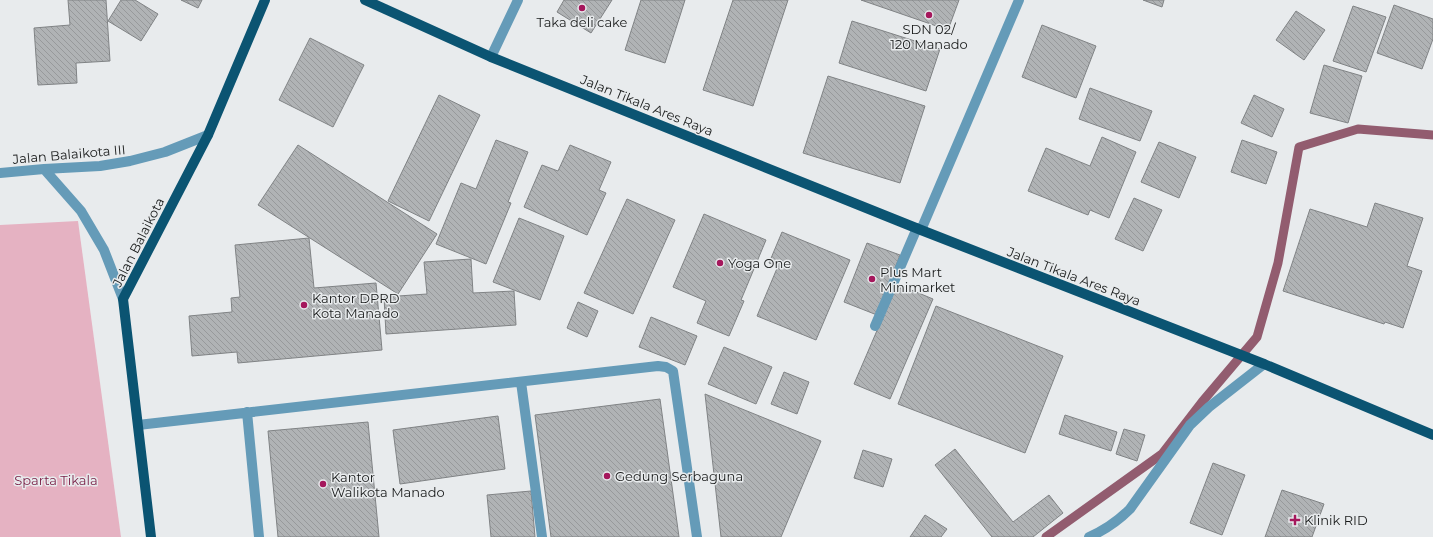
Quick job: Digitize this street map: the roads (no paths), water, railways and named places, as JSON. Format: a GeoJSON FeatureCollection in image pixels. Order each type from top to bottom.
{"type":"FeatureCollection","features":[{"type":"Feature","properties":{"kind":"main road","name":"Jalan Balaikota"},"geometry":{"type":"LineString","coordinates":[[151,537],[123,299],[208,135],[265,0]]}},
{"type":"Feature","properties":{"kind":"main road","name":"Jalan Tikala Ares Raya"},"geometry":{"type":"LineString","coordinates":[[365,0],[491,57],[919,229],[1261,363],[1433,436]]}},
{"type":"Feature","properties":{"kind":"street"},"geometry":{"type":"LineString","coordinates":[[491,57],[518,0]]}},
{"type":"Feature","properties":{"kind":"street"},"geometry":{"type":"LineString","coordinates":[[875,326],[1019,0]]}},
{"type":"Feature","properties":{"kind":"street","name":"Jalan Balaikota III"},"geometry":{"type":"LineString","coordinates":[[0,173],[100,166],[130,161],[165,152],[208,135]]}},
{"type":"Feature","properties":{"kind":"street"},"geometry":{"type":"LineString","coordinates":[[44,169],[81,211],[104,250],[123,299]]}},
{"type":"Feature","properties":{"kind":"street"},"geometry":{"type":"LineString","coordinates":[[1089,537],[1119,520],[1130,509],[1190,425],[1261,363]]}},
{"type":"Feature","properties":{"kind":"street"},"geometry":{"type":"LineString","coordinates":[[138,424],[658,366],[670,368],[673,371],[696,537]]}},
{"type":"Feature","properties":{"kind":"street"},"geometry":{"type":"LineString","coordinates":[[520,382],[542,537]]}},
{"type":"Feature","properties":{"kind":"street"},"geometry":{"type":"LineString","coordinates":[[247,412],[260,537]]}},
{"type":"Feature","properties":{"kind":"waterway"},"geometry":{"type":"LineString","coordinates":[[1046,537],[1162,454],[1202,402],[1257,337],[1278,263],[1299,147],[1358,129],[1433,135]]}},
{"type":"Feature","properties":{"kind":"place","name":"Taka deli cake"},"geometry":{"type":"Point","coordinates":[582,8]}},
{"type":"Feature","properties":{"kind":"place","name":"SDN 02/ 120 Manado"},"geometry":{"type":"Point","coordinates":[929,15]}},
{"type":"Feature","properties":{"kind":"place","name":"Yoga One"},"geometry":{"type":"Point","coordinates":[720,263]}},
{"type":"Feature","properties":{"kind":"place","name":"Plus Mart Minimarket"},"geometry":{"type":"Point","coordinates":[872,279]}},
{"type":"Feature","properties":{"kind":"place","name":"Kantor DPRD Kota Manado"},"geometry":{"type":"Point","coordinates":[304,305]}},
{"type":"Feature","properties":{"kind":"place","name":"Gedung Serbaguna"},"geometry":{"type":"Point","coordinates":[607,476]}},
{"type":"Feature","properties":{"kind":"place","name":"Kantor Walikota Manado"},"geometry":{"type":"Point","coordinates":[323,484]}},
{"type":"Feature","properties":{"kind":"place","name":"Klinik RID"},"geometry":{"type":"Point","coordinates":[1295,520]}},
{"type":"Feature","properties":{"kind":"park label","name":"Sparta Tikala"},"geometry":{"type":"Point","coordinates":[56,480]}}]}
